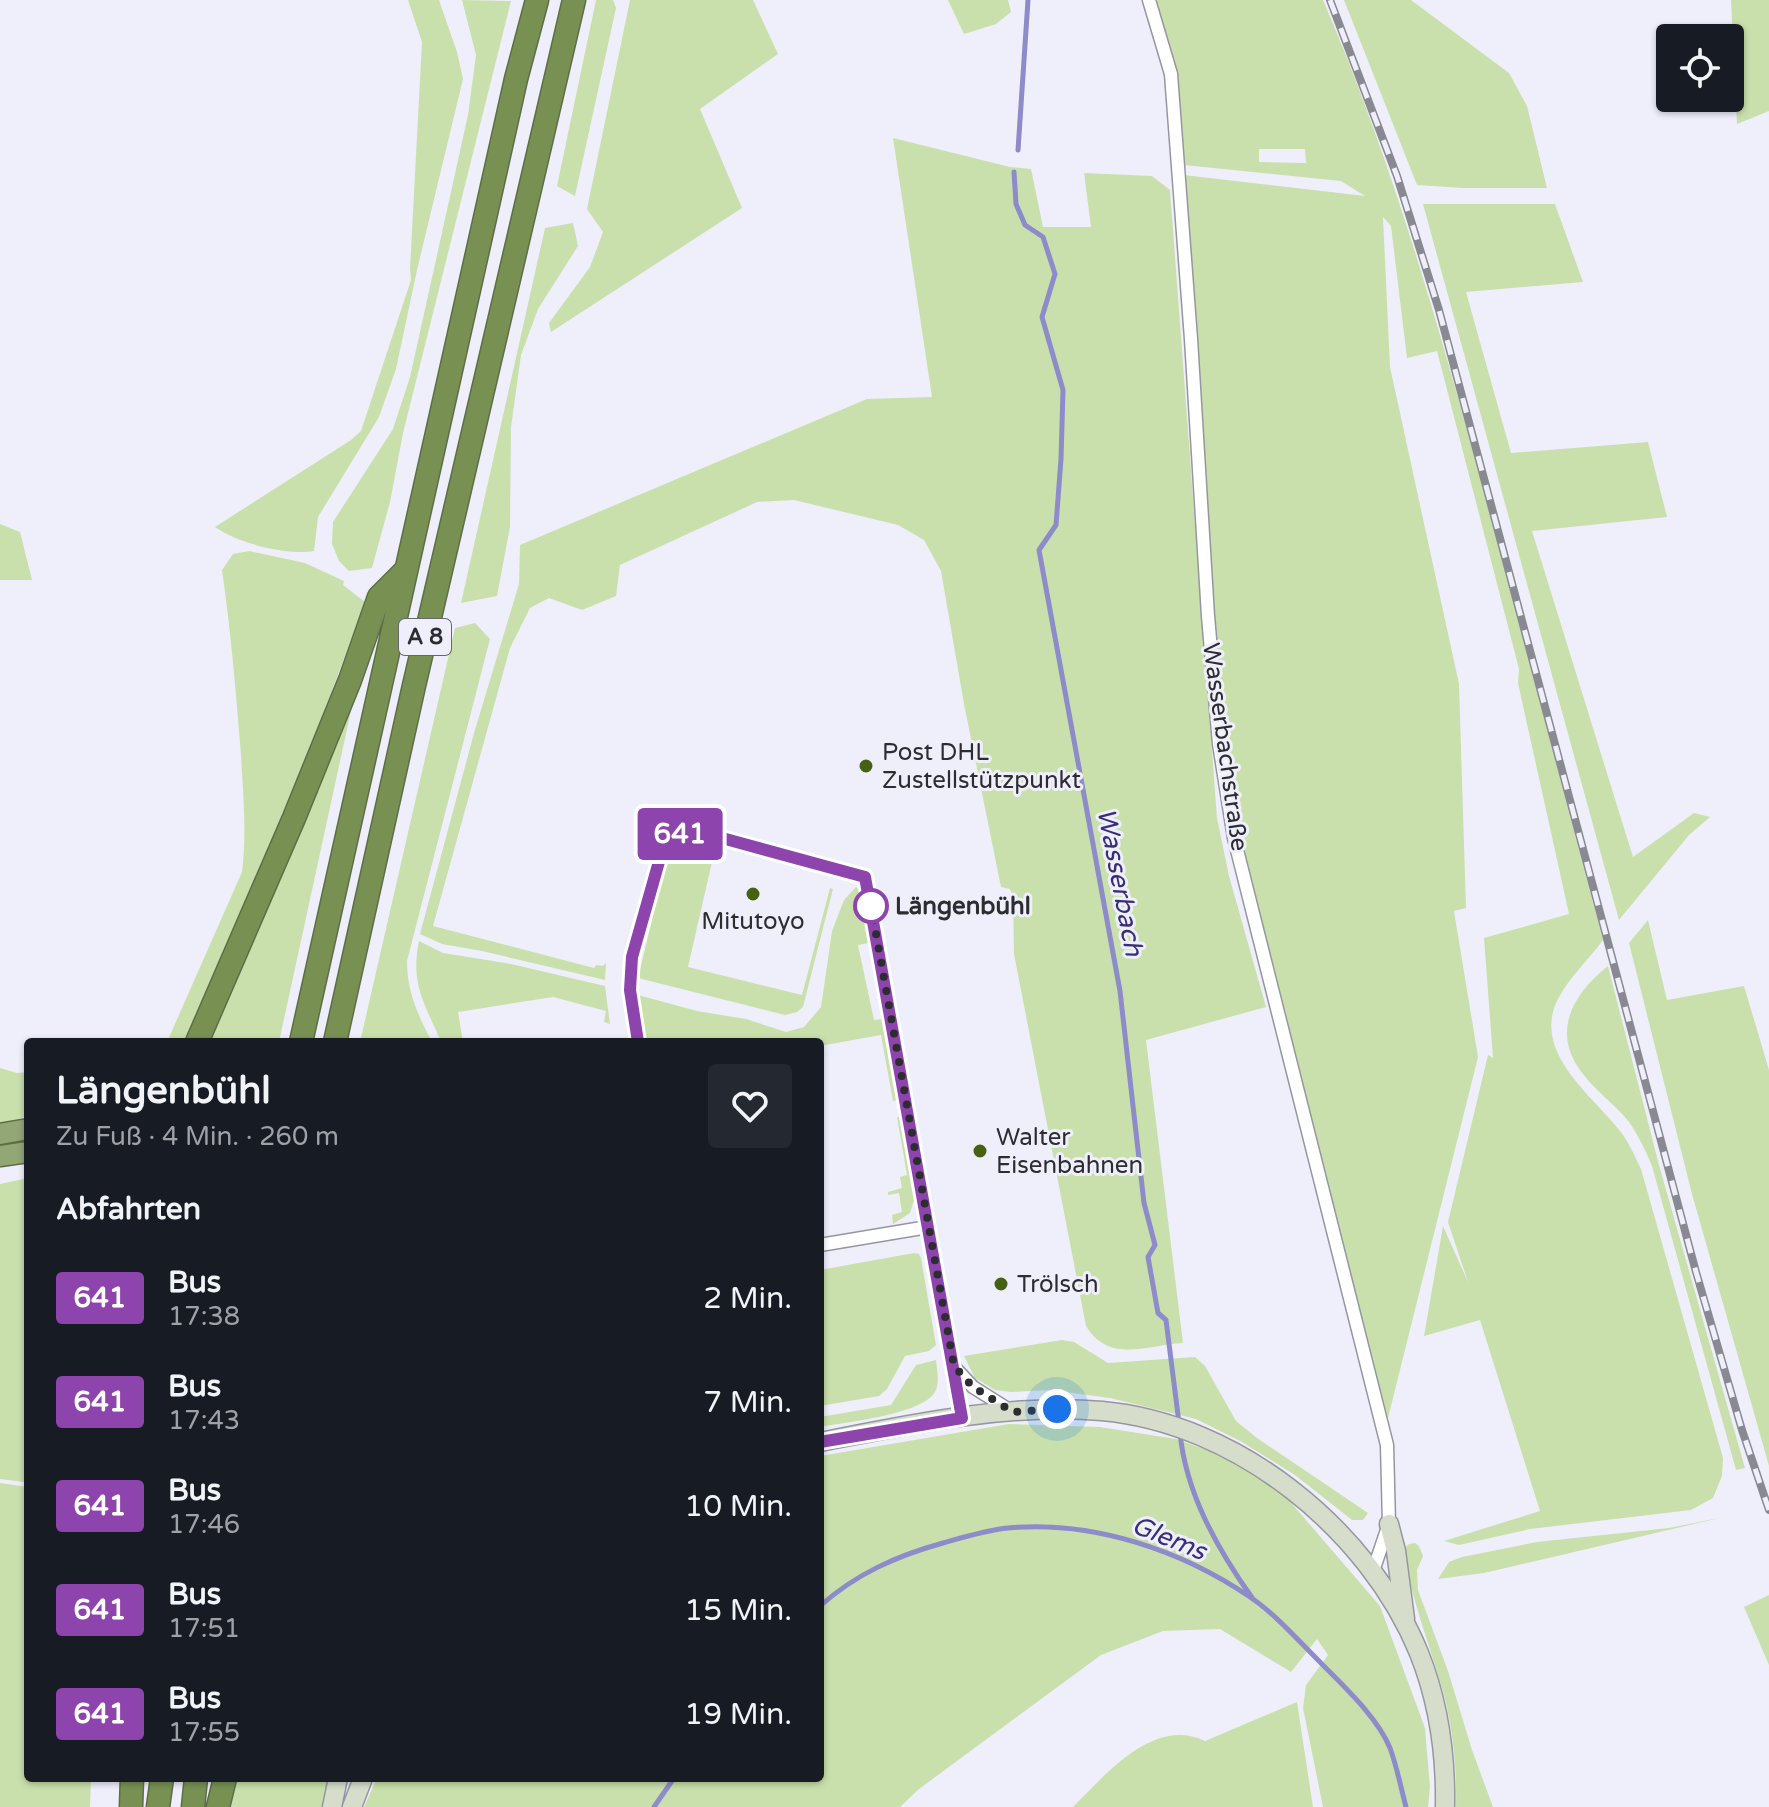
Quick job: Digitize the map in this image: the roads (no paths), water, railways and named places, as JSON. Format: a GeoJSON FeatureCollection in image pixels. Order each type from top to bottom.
{"type":"FeatureCollection","features":[{"type":"Feature","properties":{"kind":"highway","name":"A 8"},"geometry":{"type":"LineString","coordinates":[[302,1038],[516,79],[537,0]]}},
{"type":"Feature","properties":{"kind":"highway","name":"A 8"},"geometry":{"type":"LineString","coordinates":[[336,1038],[413,690],[574,0]]}},
{"type":"Feature","properties":{"kind":"highway"},"geometry":{"type":"LineString","coordinates":[[199,1038],[294,818],[350,680],[379,597],[407,569]]}},
{"type":"Feature","properties":{"kind":"highway"},"geometry":{"type":"LineString","coordinates":[[0,1134],[24,1130]]}},
{"type":"Feature","properties":{"kind":"highway"},"geometry":{"type":"LineString","coordinates":[[0,1156],[24,1153]]}},
{"type":"Feature","properties":{"kind":"highway"},"geometry":{"type":"LineString","coordinates":[[131,1807],[132,1782]]}},
{"type":"Feature","properties":{"kind":"highway"},"geometry":{"type":"LineString","coordinates":[[158,1807],[161,1782]]}},
{"type":"Feature","properties":{"kind":"highway"},"geometry":{"type":"LineString","coordinates":[[193,1807],[196,1782]]}},
{"type":"Feature","properties":{"kind":"highway"},"geometry":{"type":"LineString","coordinates":[[218,1807],[224,1782]]}},
{"type":"Feature","properties":{"kind":"main road"},"geometry":{"type":"LineString","coordinates":[[824,1441],[1013,1412],[1057,1409],[1105,1411],[1197,1434],[1254,1462],[1284,1483],[1325,1520],[1372,1574],[1406,1626],[1431,1689],[1442,1735],[1445,1807]]}},
{"type":"Feature","properties":{"kind":"main road"},"geometry":{"type":"LineString","coordinates":[[1389,1524],[1396,1551],[1406,1626]]}},
{"type":"Feature","properties":{"kind":"main road"},"geometry":{"type":"LineString","coordinates":[[332,1807],[337,1782]]}},
{"type":"Feature","properties":{"kind":"main road"},"geometry":{"type":"LineString","coordinates":[[352,1807],[361,1782]]}},
{"type":"Feature","properties":{"kind":"street","name":"Wasserbachstraße"},"geometry":{"type":"LineString","coordinates":[[1149,0],[1171,74],[1208,616],[1222,767],[1234,838],[1387,1445],[1389,1524],[1372,1574]]}},
{"type":"Feature","properties":{"kind":"street"},"geometry":{"type":"LineString","coordinates":[[637,1038],[630,990],[632,957],[662,851],[676,835],[700,832],[865,877],[962,1418]]}},
{"type":"Feature","properties":{"kind":"street"},"geometry":{"type":"LineString","coordinates":[[824,1244],[928,1227]]}},
{"type":"Feature","properties":{"kind":"street"},"geometry":{"type":"LineString","coordinates":[[954,1366],[973,1387],[1013,1412]]}},
{"type":"Feature","properties":{"kind":"waterway","name":"Wasserbach"},"geometry":{"type":"LineString","coordinates":[[1018,150],[1028,0]]}},
{"type":"Feature","properties":{"kind":"waterway","name":"Wasserbach"},"geometry":{"type":"LineString","coordinates":[[1014,172],[1016,204],[1025,225],[1043,237],[1055,274],[1042,317],[1063,390],[1061,459],[1056,525],[1039,550],[1120,991],[1144,1203],[1155,1245],[1148,1257],[1158,1313],[1166,1320],[1179,1423]]}},
{"type":"Feature","properties":{"kind":"waterway","name":"Wasserbach"},"geometry":{"type":"LineString","coordinates":[[1180,1433],[1189,1478],[1206,1520],[1253,1599]]}},
{"type":"Feature","properties":{"kind":"waterway","name":"Glems"},"geometry":{"type":"LineString","coordinates":[[824,1603],[862,1575],[893,1560],[992,1530],[1072,1529],[1103,1534],[1165,1552],[1223,1580],[1259,1603],[1368,1712],[1390,1748],[1406,1807]]}},
{"type":"Feature","properties":{"kind":"waterway","name":"Glems"},"geometry":{"type":"LineString","coordinates":[[654,1807],[671,1782]]}},
{"type":"Feature","properties":{"kind":"railway"},"geometry":{"type":"LineString","coordinates":[[1330,0],[1397,176],[1439,310],[1696,1272],[1769,1510]]}},
{"type":"Feature","properties":{"kind":"place","name":"Post DHL Zustellstützpunkt"},"geometry":{"type":"Point","coordinates":[866,766]}},
{"type":"Feature","properties":{"kind":"place","name":"Mitutoyo"},"geometry":{"type":"Point","coordinates":[753,894]}},
{"type":"Feature","properties":{"kind":"place","name":"Längenbühl"},"geometry":{"type":"Point","coordinates":[871,906]}},
{"type":"Feature","properties":{"kind":"place","name":"Walter Eisenbahnen"},"geometry":{"type":"Point","coordinates":[980,1151]}},
{"type":"Feature","properties":{"kind":"place","name":"Trölsch"},"geometry":{"type":"Point","coordinates":[1001,1284]}}]}
